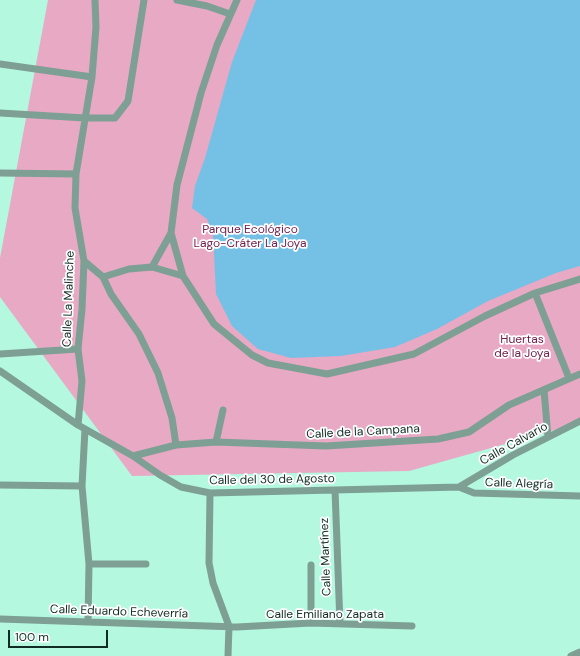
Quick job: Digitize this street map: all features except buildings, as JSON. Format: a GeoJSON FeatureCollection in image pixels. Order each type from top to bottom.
{"type":"FeatureCollection","features":[{"type":"Feature","properties":{"kind":"street","name":"Calle La Malinche"},"geometry":{"type":"LineString","coordinates":[[78,425],[82,381],[78,348],[82,309],[84,261],[75,208],[76,174],[92,77],[96,27],[95,0]]}},
{"type":"Feature","properties":{"kind":"street"},"geometry":{"type":"LineString","coordinates":[[0,113],[85,118],[115,118],[128,101],[144,0]]}},
{"type":"Feature","properties":{"kind":"street"},"geometry":{"type":"LineString","coordinates":[[177,0],[207,6],[230,14]]}},
{"type":"Feature","properties":{"kind":"street"},"geometry":{"type":"LineString","coordinates":[[152,267],[171,233],[177,185],[201,93],[217,45],[237,0]]}},
{"type":"Feature","properties":{"kind":"street"},"geometry":{"type":"LineString","coordinates":[[0,64],[92,77]]}},
{"type":"Feature","properties":{"kind":"street"},"geometry":{"type":"LineString","coordinates":[[0,173],[76,174]]}},
{"type":"Feature","properties":{"kind":"street"},"geometry":{"type":"LineString","coordinates":[[171,233],[183,276],[214,324],[252,355],[268,363],[327,374],[414,354],[485,316],[535,293],[580,278]]}},
{"type":"Feature","properties":{"kind":"street"},"geometry":{"type":"LineString","coordinates":[[84,261],[103,277],[111,294],[140,334],[158,373],[172,418],[176,445]]}},
{"type":"Feature","properties":{"kind":"street"},"geometry":{"type":"LineString","coordinates":[[103,277],[128,269],[152,267],[183,276]]}},
{"type":"Feature","properties":{"kind":"street"},"geometry":{"type":"LineString","coordinates":[[535,293],[569,378]]}},
{"type":"Feature","properties":{"kind":"street"},"geometry":{"type":"LineString","coordinates":[[0,354],[78,348]]}},
{"type":"Feature","properties":{"kind":"street","name":"Calle del 30 de Agosto"},"geometry":{"type":"LineString","coordinates":[[0,371],[78,425],[134,456],[160,475],[181,487],[210,493],[459,487]]}},
{"type":"Feature","properties":{"kind":"street","name":"Calle de la Campana"},"geometry":{"type":"LineString","coordinates":[[134,456],[176,445],[216,442],[326,446],[438,439],[469,432],[509,406],[580,374]]}},
{"type":"Feature","properties":{"kind":"street"},"geometry":{"type":"LineString","coordinates":[[544,390],[548,437]]}},
{"type":"Feature","properties":{"kind":"street"},"geometry":{"type":"LineString","coordinates":[[216,442],[223,410]]}},
{"type":"Feature","properties":{"kind":"street","name":"Calle Calvario"},"geometry":{"type":"LineString","coordinates":[[459,487],[513,455],[580,421]]}},
{"type":"Feature","properties":{"kind":"street"},"geometry":{"type":"LineString","coordinates":[[85,429],[82,486],[89,564],[88,622]]}},
{"type":"Feature","properties":{"kind":"street"},"geometry":{"type":"LineString","coordinates":[[0,485],[82,486]]}},
{"type":"Feature","properties":{"kind":"street","name":"Calle Alegría"},"geometry":{"type":"LineString","coordinates":[[459,487],[474,493],[580,496]]}},
{"type":"Feature","properties":{"kind":"street","name":"Calle Martínez"},"geometry":{"type":"LineString","coordinates":[[335,490],[340,624]]}},
{"type":"Feature","properties":{"kind":"street"},"geometry":{"type":"LineString","coordinates":[[210,493],[209,563],[213,583],[229,626],[228,656]]}},
{"type":"Feature","properties":{"kind":"street"},"geometry":{"type":"LineString","coordinates":[[89,564],[146,564]]}},
{"type":"Feature","properties":{"kind":"street"},"geometry":{"type":"LineString","coordinates":[[311,565],[311,623]]}},
{"type":"Feature","properties":{"kind":"street","name":"Calle Eduardo Echeverría"},"geometry":{"type":"LineString","coordinates":[[0,619],[238,627]]}},
{"type":"Feature","properties":{"kind":"street","name":"Calle Emiliano Zapata"},"geometry":{"type":"LineString","coordinates":[[238,627],[311,623],[412,626]]}},
{"type":"Feature","properties":{"kind":"street"},"geometry":{"type":"LineString","coordinates":[[572,656],[580,652]]}},
{"type":"Feature","properties":{"kind":"green space","name":"Parque Ecológico Lago-Cráter La Joya"},"geometry":{"type":"Polygon","coordinates":[[[48,0],[580,0],[580,423],[409,471],[132,476],[0,297],[0,258],[48,0]]]}},
{"type":"Feature","properties":{"kind":"water"},"geometry":{"type":"Polygon","coordinates":[[[256,0],[580,0],[580,266],[556,273],[488,301],[437,329],[395,347],[341,356],[291,358],[258,349],[232,326],[216,294],[213,234],[207,219],[192,208],[195,186],[205,158],[232,62],[256,0]]]}},
{"type":"Feature","properties":{"kind":"park label","name":"Huertas de la Joya"},"geometry":{"type":"Point","coordinates":[522,347]}}]}
